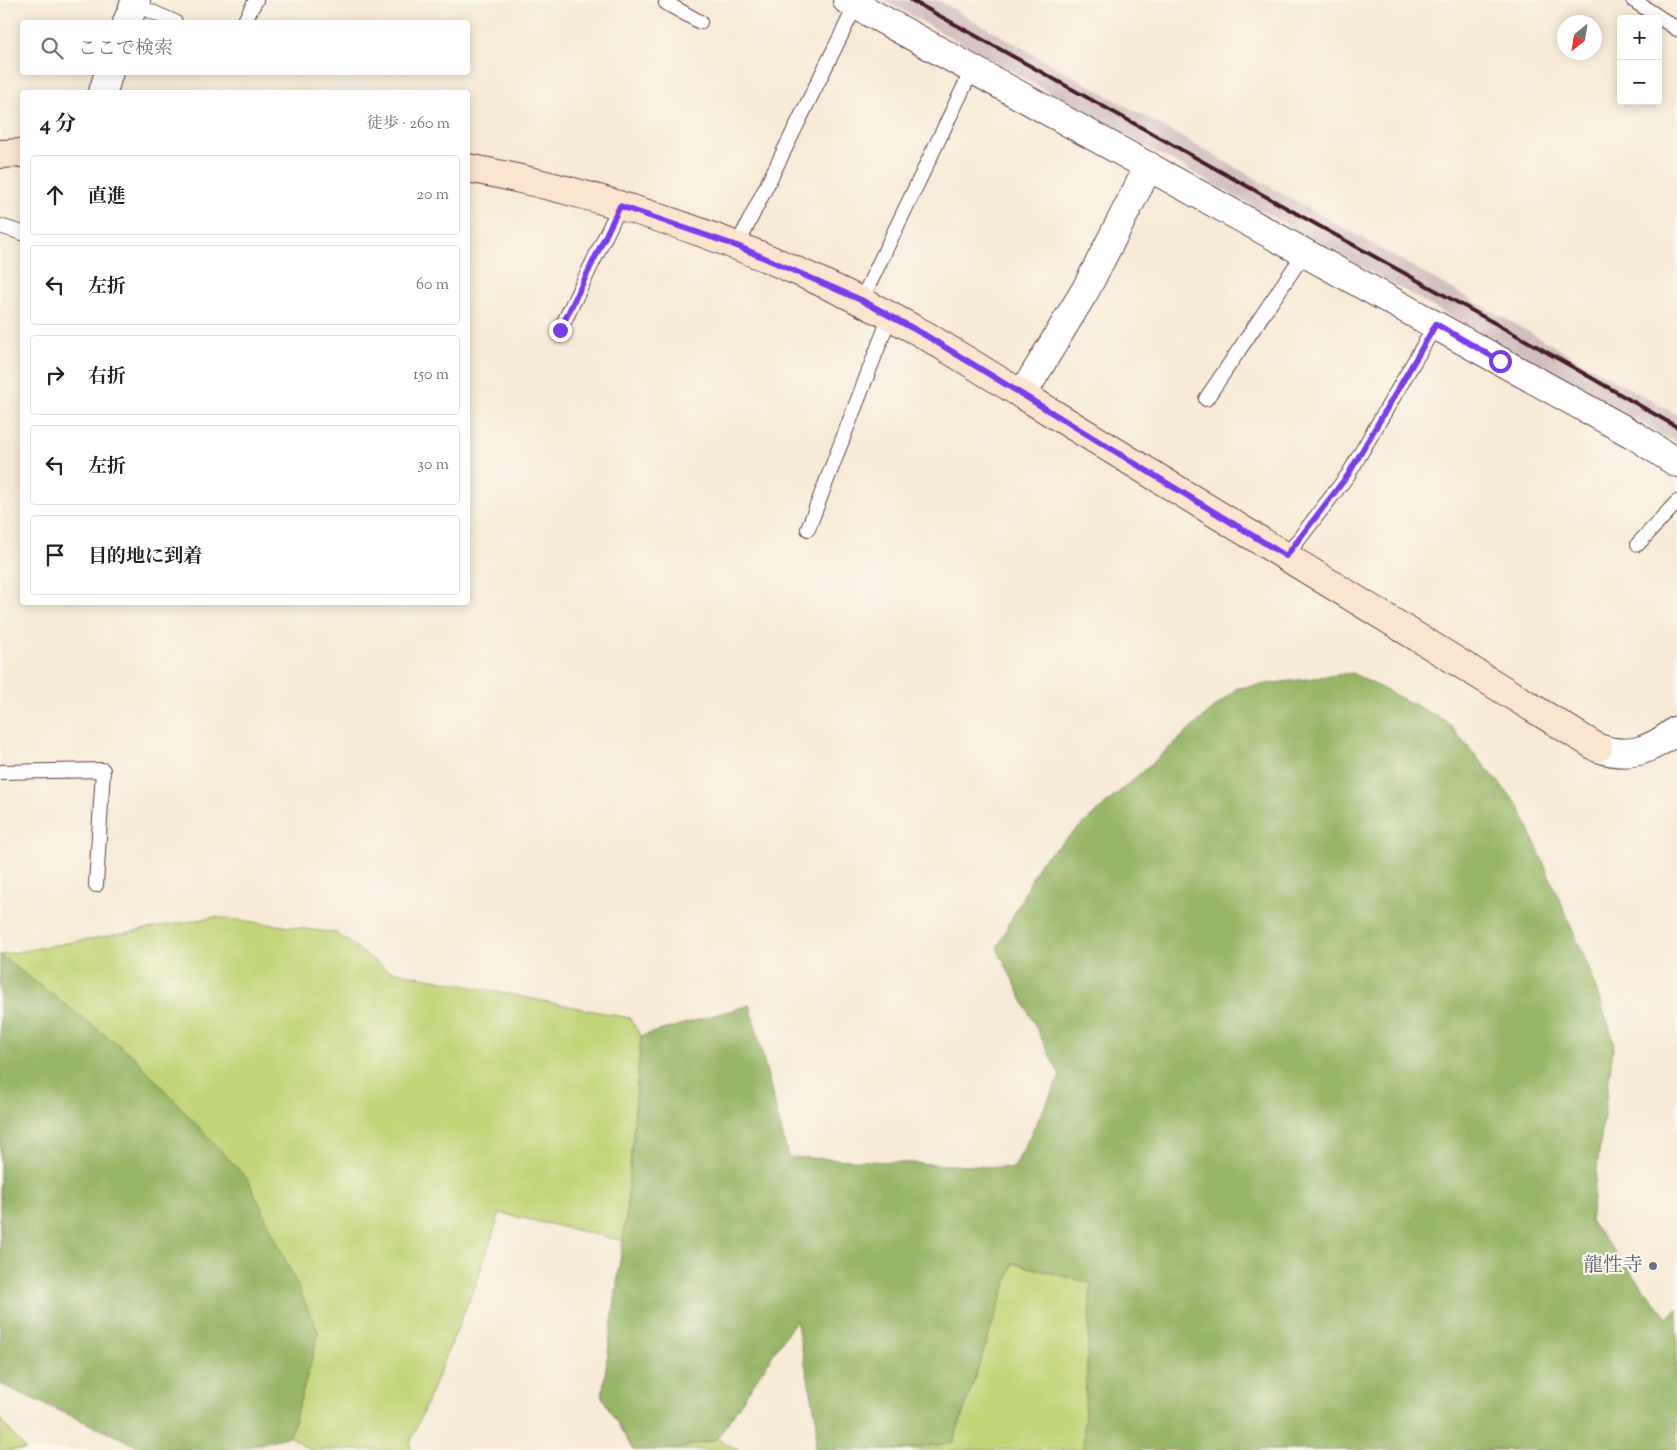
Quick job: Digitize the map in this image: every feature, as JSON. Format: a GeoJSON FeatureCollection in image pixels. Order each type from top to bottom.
{"type":"FeatureCollection","features":[{"type":"Feature","properties":{"kind":"street"},"geometry":{"type":"LineString","coordinates":[[852,2],[1436,324],[1634,435],[1677,464]]}},
{"type":"Feature","properties":{"kind":"street"},"geometry":{"type":"LineString","coordinates":[[104,90],[108,75]]}},
{"type":"Feature","properties":{"kind":"street"},"geometry":{"type":"LineString","coordinates":[[0,154],[20,153]]}},
{"type":"Feature","properties":{"kind":"street"},"geometry":{"type":"LineString","coordinates":[[1022,395],[1086,290],[1149,166]]}},
{"type":"Feature","properties":{"kind":"street"},"geometry":{"type":"LineString","coordinates":[[470,168],[620,206],[737,246],[861,300],[1022,395],[1598,748],[1615,754],[1633,753],[1659,744],[1677,730]]}},
{"type":"Feature","properties":{"kind":"lane"},"geometry":{"type":"LineString","coordinates":[[245,20],[256,0]]}},
{"type":"Feature","properties":{"kind":"lane"},"geometry":{"type":"LineString","coordinates":[[1633,0],[1677,28]]}},
{"type":"Feature","properties":{"kind":"lane"},"geometry":{"type":"LineString","coordinates":[[665,1],[700,22]]}},
{"type":"Feature","properties":{"kind":"lane"},"geometry":{"type":"LineString","coordinates":[[737,246],[852,2]]}},
{"type":"Feature","properties":{"kind":"lane"},"geometry":{"type":"LineString","coordinates":[[132,9],[168,20]]}},
{"type":"Feature","properties":{"kind":"lane"},"geometry":{"type":"LineString","coordinates":[[861,300],[973,68]]}},
{"type":"Feature","properties":{"kind":"lane"},"geometry":{"type":"LineString","coordinates":[[560,330],[620,206]]}},
{"type":"Feature","properties":{"kind":"lane"},"geometry":{"type":"LineString","coordinates":[[0,226],[20,232]]}},
{"type":"Feature","properties":{"kind":"lane"},"geometry":{"type":"LineString","coordinates":[[1206,399],[1305,252]]}},
{"type":"Feature","properties":{"kind":"lane"},"geometry":{"type":"LineString","coordinates":[[808,529],[890,316]]}},
{"type":"Feature","properties":{"kind":"lane"},"geometry":{"type":"LineString","coordinates":[[1286,556],[1348,475],[1436,324]]}},
{"type":"Feature","properties":{"kind":"lane"},"geometry":{"type":"LineString","coordinates":[[1638,544],[1677,502]]}},
{"type":"Feature","properties":{"kind":"lane"},"geometry":{"type":"LineString","coordinates":[[0,772],[103,770],[96,885]]}},
{"type":"Feature","properties":{"kind":"shaded area"},"geometry":{"type":"Polygon","coordinates":[[[884,0],[937,0],[1677,415],[1677,443],[884,0]]]}},
{"type":"Feature","properties":{"kind":"green space"},"geometry":{"type":"Polygon","coordinates":[[[1352,673],[1446,721],[1519,806],[1588,966],[1614,1041],[1590,1221],[1667,1317],[1677,1309],[1677,1450],[1083,1450],[1091,1283],[1013,1263],[953,1443],[895,1450],[815,1450],[817,1422],[796,1320],[717,1439],[673,1450],[633,1450],[602,1397],[626,1216],[641,1036],[750,1005],[788,1157],[1014,1168],[1060,1076],[997,948],[1040,862],[1237,688],[1352,673]]]}},
{"type":"Feature","properties":{"kind":"green space"},"geometry":{"type":"Polygon","coordinates":[[[215,917],[336,933],[387,970],[629,1018],[641,1036],[624,1241],[500,1213],[475,1286],[410,1443],[411,1450],[310,1450],[290,1436],[319,1333],[0,955],[215,917]]]}},
{"type":"Feature","properties":{"kind":"green space"},"geometry":{"type":"Polygon","coordinates":[[[0,955],[133,1056],[249,1181],[319,1333],[290,1436],[236,1450],[147,1450],[0,1384],[0,955]]]}},
{"type":"Feature","properties":{"kind":"green space"},"geometry":{"type":"Polygon","coordinates":[[[1013,1263],[1091,1283],[1083,1450],[895,1450],[953,1443],[1013,1263]]]}},
{"type":"Feature","properties":{"kind":"green space"},"geometry":{"type":"Polygon","coordinates":[[[0,1419],[26,1450],[0,1450],[0,1419]]]}},
{"type":"Feature","properties":{"kind":"green space"},"geometry":{"type":"Polygon","coordinates":[[[717,1439],[739,1450],[673,1450],[717,1439]]]}},
{"type":"Feature","properties":{"kind":"railway"},"geometry":{"type":"LineString","coordinates":[[911,0],[1536,346],[1677,427]]}},
{"type":"Feature","properties":{"kind":"place","name":"龍性寺"},"geometry":{"type":"Point","coordinates":[1653,1266]}},
{"type":"Feature","properties":{"kind":"route"},"geometry":{"type":"LineString","coordinates":[[560,330],[620,206],[737,246],[861,300],[925,335],[1286,556],[1348,475],[1436,324],[1500,361]]}}]}
